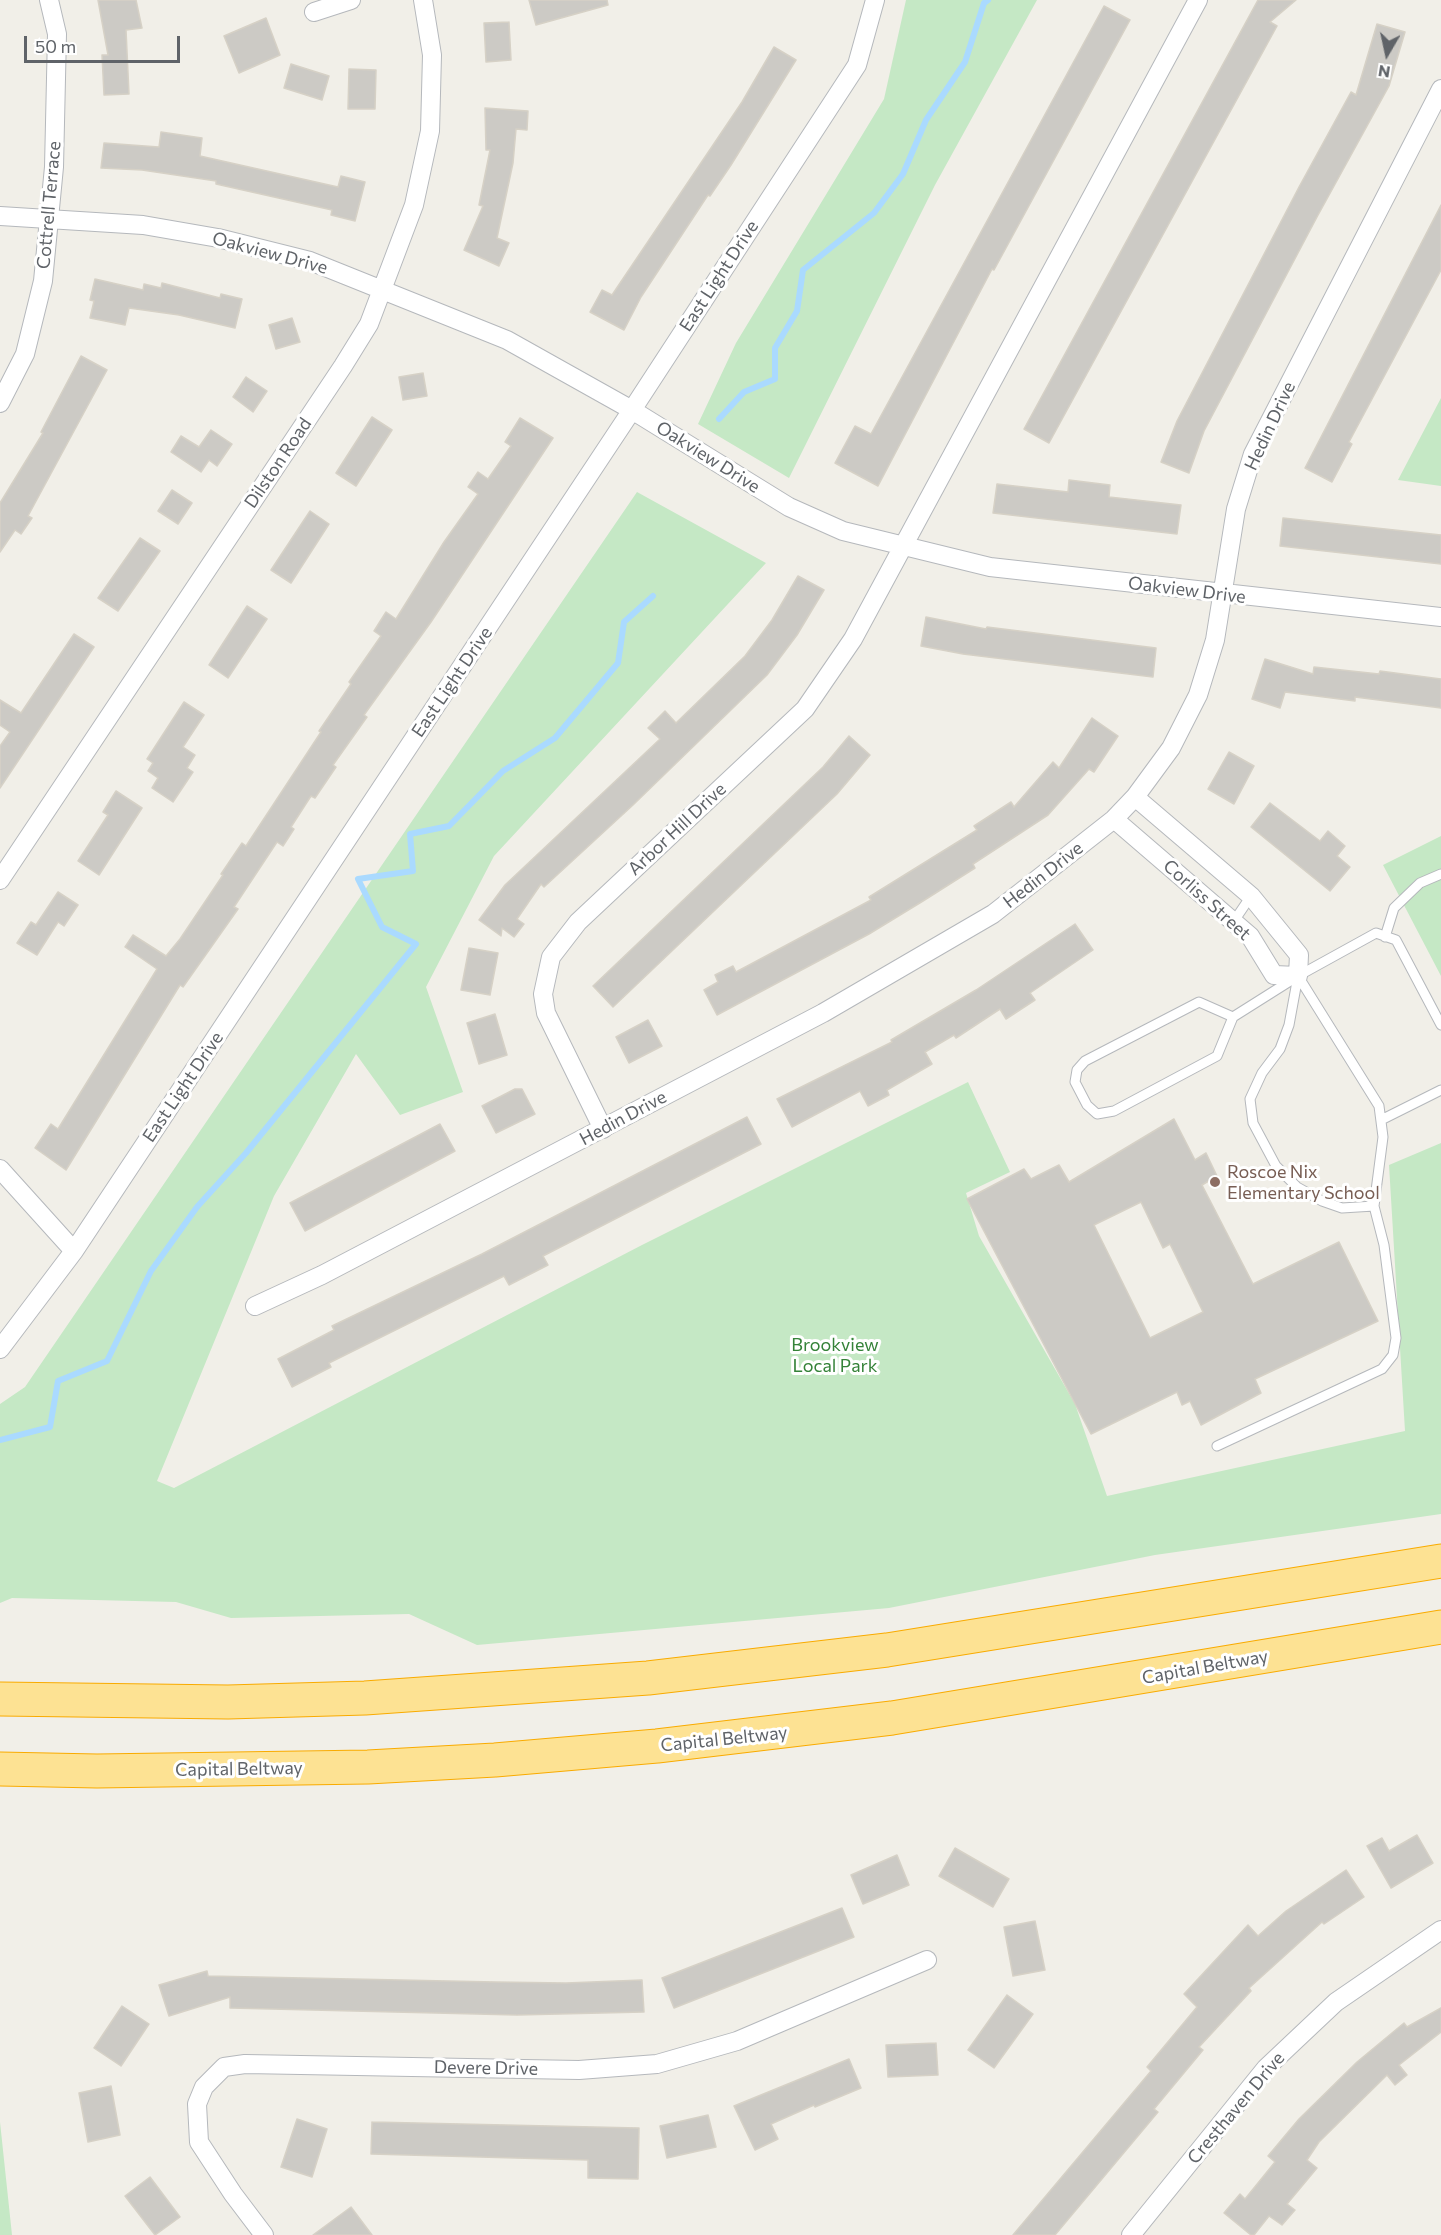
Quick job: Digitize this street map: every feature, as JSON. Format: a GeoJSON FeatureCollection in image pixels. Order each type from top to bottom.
{"type":"FeatureCollection","features":[{"type":"Feature","properties":{"kind":"highway"},"geometry":{"type":"LineString","coordinates":[[0,1699],[228,1702],[364,1698],[648,1678],[887,1650],[1441,1561]]}},
{"type":"Feature","properties":{"kind":"highway","name":"Capital Beltway"},"geometry":{"type":"LineString","coordinates":[[0,1769],[97,1771],[368,1767],[495,1760],[657,1746],[892,1718],[1441,1627]]}},
{"type":"Feature","properties":{"kind":"street","name":"Cottrell Terrace"},"geometry":{"type":"LineString","coordinates":[[0,403],[25,354],[43,281],[54,167],[57,34],[49,0]]}},
{"type":"Feature","properties":{"kind":"street"},"geometry":{"type":"LineString","coordinates":[[314,12],[351,0]]}},
{"type":"Feature","properties":{"kind":"street","name":"Dilston Road"},"geometry":{"type":"LineString","coordinates":[[0,880],[369,324],[414,206],[430,131],[432,55],[423,0]]}},
{"type":"Feature","properties":{"kind":"street","name":"East Light Drive"},"geometry":{"type":"LineString","coordinates":[[0,1349],[74,1251],[632,410],[857,65],[875,0]]}},
{"type":"Feature","properties":{"kind":"street"},"geometry":{"type":"LineString","coordinates":[[903,547],[1198,0]]}},
{"type":"Feature","properties":{"kind":"street","name":"Hedin Drive"},"geometry":{"type":"LineString","coordinates":[[255,1306],[322,1275],[823,1013],[993,914],[1114,819],[1135,797],[1171,748],[1198,695],[1215,640],[1236,509],[1253,454],[1441,89]]}},
{"type":"Feature","properties":{"kind":"street","name":"Oakview Drive"},"geometry":{"type":"LineString","coordinates":[[0,216],[143,225],[218,238],[310,261],[507,340],[632,410],[789,507],[843,531],[990,567],[1222,595],[1441,617]]}},
{"type":"Feature","properties":{"kind":"street","name":"Arbor Hill Drive"},"geometry":{"type":"LineString","coordinates":[[603,1129],[546,1013],[543,994],[551,957],[578,922],[805,709],[853,639],[903,547]]}},
{"type":"Feature","properties":{"kind":"street","name":"Corliss Street"},"geometry":{"type":"LineString","coordinates":[[1114,819],[1250,936],[1274,975],[1298,976],[1299,955],[1251,896],[1135,797]]}},
{"type":"Feature","properties":{"kind":"street"},"geometry":{"type":"LineString","coordinates":[[0,1169],[74,1251]]}},
{"type":"Feature","properties":{"kind":"street","name":"Cresthaven Drive"},"geometry":{"type":"LineString","coordinates":[[1131,2235],[1266,2068],[1336,2002],[1423,1940],[1441,1930]]}},
{"type":"Feature","properties":{"kind":"street","name":"Devere Drive"},"geometry":{"type":"LineString","coordinates":[[264,2235],[233,2194],[199,2142],[197,2104],[204,2087],[224,2067],[245,2064],[579,2070],[657,2064],[737,2041],[927,1960]]}},
{"type":"Feature","properties":{"kind":"lane"},"geometry":{"type":"LineString","coordinates":[[1385,937],[1394,908],[1420,883],[1441,874]]}},
{"type":"Feature","properties":{"kind":"lane"},"geometry":{"type":"LineString","coordinates":[[1234,921],[1251,896]]}},
{"type":"Feature","properties":{"kind":"lane"},"geometry":{"type":"LineString","coordinates":[[1233,1017],[1199,1002],[1085,1061],[1077,1070],[1075,1082],[1087,1105],[1097,1114],[1114,1112],[1217,1056],[1233,1017],[1298,976],[1376,933],[1396,940],[1441,1025]]}},
{"type":"Feature","properties":{"kind":"lane"},"geometry":{"type":"LineString","coordinates":[[1217,1446],[1382,1368],[1393,1355],[1396,1338],[1384,1245],[1374,1206],[1383,1137],[1379,1106],[1298,976]]}},
{"type":"Feature","properties":{"kind":"lane"},"geometry":{"type":"LineString","coordinates":[[1298,976],[1286,1033],[1280,1049],[1262,1073],[1250,1099],[1253,1123],[1276,1166],[1297,1187],[1322,1201],[1342,1208],[1374,1206]]}},
{"type":"Feature","properties":{"kind":"lane"},"geometry":{"type":"LineString","coordinates":[[1381,1120],[1441,1090]]}},
{"type":"Feature","properties":{"kind":"green space"},"geometry":{"type":"Polygon","coordinates":[[[906,0],[1037,0],[935,185],[789,478],[698,424],[736,343],[884,99],[906,0]]]}},
{"type":"Feature","properties":{"kind":"green space"},"geometry":{"type":"Polygon","coordinates":[[[1441,398],[1441,486],[1398,480],[1441,398]]]}},
{"type":"Feature","properties":{"kind":"green space","name":"Brookview Local Park"},"geometry":{"type":"Polygon","coordinates":[[[637,492],[766,563],[494,856],[426,987],[463,1092],[400,1115],[356,1054],[274,1196],[157,1481],[174,1488],[642,1245],[968,1082],[1010,1172],[966,1193],[979,1236],[1075,1404],[1107,1496],[1405,1431],[1389,1165],[1441,1143],[1441,1514],[1155,1555],[889,1608],[477,1645],[409,1614],[231,1618],[176,1602],[12,1598],[0,1603],[0,1404],[25,1387],[637,492]]]}},
{"type":"Feature","properties":{"kind":"green space"},"geometry":{"type":"Polygon","coordinates":[[[1441,836],[1441,976],[1383,865],[1441,836]]]}},
{"type":"Feature","properties":{"kind":"green space"},"geometry":{"type":"Polygon","coordinates":[[[0,2122],[12,2235],[0,2235],[0,2122]]]}},
{"type":"Feature","properties":{"kind":"building"},"geometry":{"type":"Polygon","coordinates":[[[98,0],[136,0],[142,28],[126,30],[129,94],[104,95],[102,55],[108,55],[98,0]]]}},
{"type":"Feature","properties":{"kind":"building"},"geometry":{"type":"Polygon","coordinates":[[[529,0],[607,0],[608,5],[536,25],[529,0]]]}},
{"type":"Feature","properties":{"kind":"building"},"geometry":{"type":"Polygon","coordinates":[[[1258,0],[1296,0],[1270,22],[1277,26],[1049,443],[1024,429],[1258,0]]]}},
{"type":"Feature","properties":{"kind":"building"},"geometry":{"type":"Polygon","coordinates":[[[1104,6],[1130,20],[994,270],[992,269],[878,486],[835,463],[855,426],[871,434],[1104,6]]]}},
{"type":"Feature","properties":{"kind":"building"},"geometry":{"type":"Polygon","coordinates":[[[266,18],[280,55],[239,73],[224,36],[266,18]]]}},
{"type":"Feature","properties":{"kind":"building"},"geometry":{"type":"Polygon","coordinates":[[[509,22],[511,60],[486,62],[484,23],[509,22]]]}},
{"type":"Feature","properties":{"kind":"building"},"geometry":{"type":"Polygon","coordinates":[[[1377,24],[1405,32],[1389,86],[1204,431],[1189,473],[1161,462],[1177,421],[1299,187],[1351,92],[1356,95],[1377,24]]]}},
{"type":"Feature","properties":{"kind":"building"},"geometry":{"type":"Polygon","coordinates":[[[774,47],[796,60],[731,165],[710,196],[708,195],[641,297],[624,330],[590,312],[602,290],[612,295],[742,102],[774,47]]]}},
{"type":"Feature","properties":{"kind":"building"},"geometry":{"type":"Polygon","coordinates":[[[291,64],[329,76],[322,100],[284,88],[291,64]]]}},
{"type":"Feature","properties":{"kind":"building"},"geometry":{"type":"Polygon","coordinates":[[[349,69],[376,70],[375,109],[348,109],[349,69]]]}},
{"type":"Feature","properties":{"kind":"building"},"geometry":{"type":"Polygon","coordinates":[[[485,108],[528,111],[527,130],[516,129],[513,163],[497,238],[509,243],[499,266],[464,250],[483,206],[479,205],[490,150],[486,150],[485,108]]]}},
{"type":"Feature","properties":{"kind":"building"},"geometry":{"type":"Polygon","coordinates":[[[161,132],[202,138],[200,156],[338,187],[341,176],[365,182],[355,221],[331,215],[332,210],[216,184],[216,181],[142,170],[101,168],[104,143],[159,147],[161,132]]]}},
{"type":"Feature","properties":{"kind":"building"},"geometry":{"type":"Polygon","coordinates":[[[1441,205],[1441,270],[1349,442],[1352,444],[1332,482],[1305,468],[1441,205]]]}},
{"type":"Feature","properties":{"kind":"building"},"geometry":{"type":"Polygon","coordinates":[[[95,279],[143,290],[144,284],[161,288],[162,283],[220,298],[221,294],[242,299],[235,328],[179,315],[129,308],[125,325],[90,318],[94,301],[90,300],[95,279]]]}},
{"type":"Feature","properties":{"kind":"building"},"geometry":{"type":"Polygon","coordinates":[[[292,318],[300,342],[276,349],[269,325],[292,318]]]}},
{"type":"Feature","properties":{"kind":"building"},"geometry":{"type":"Polygon","coordinates":[[[81,356],[107,370],[28,516],[32,518],[21,534],[15,530],[0,552],[0,503],[43,433],[41,432],[81,356]]]}},
{"type":"Feature","properties":{"kind":"building"},"geometry":{"type":"Polygon","coordinates":[[[423,373],[427,396],[403,400],[399,377],[423,373]]]}},
{"type":"Feature","properties":{"kind":"building"},"geometry":{"type":"Polygon","coordinates":[[[246,377],[267,391],[253,412],[233,397],[246,377]]]}},
{"type":"Feature","properties":{"kind":"building"},"geometry":{"type":"Polygon","coordinates":[[[372,417],[392,430],[356,486],[336,473],[372,417]]]}},
{"type":"Feature","properties":{"kind":"building"},"geometry":{"type":"Polygon","coordinates":[[[520,418],[553,438],[431,622],[364,715],[367,717],[333,765],[336,767],[315,798],[311,796],[291,827],[294,829],[283,846],[277,842],[234,907],[238,909],[183,987],[180,985],[66,1170],[35,1148],[51,1124],[58,1129],[157,969],[125,947],[133,935],[166,956],[180,939],[242,843],[246,846],[321,732],[319,731],[351,684],[349,682],[381,636],[374,631],[386,612],[396,619],[444,542],[478,494],[468,487],[478,472],[488,479],[511,446],[505,442],[520,418]]]}},
{"type":"Feature","properties":{"kind":"building"},"geometry":{"type":"Polygon","coordinates":[[[211,430],[232,444],[217,466],[209,460],[201,472],[171,452],[181,436],[199,447],[211,430]]]}},
{"type":"Feature","properties":{"kind":"building"},"geometry":{"type":"Polygon","coordinates":[[[1069,480],[1110,485],[1109,497],[1181,505],[1177,534],[993,513],[997,484],[1068,492],[1069,480]]]}},
{"type":"Feature","properties":{"kind":"building"},"geometry":{"type":"Polygon","coordinates":[[[172,490],[192,503],[178,524],[158,511],[172,490]]]}},
{"type":"Feature","properties":{"kind":"building"},"geometry":{"type":"Polygon","coordinates":[[[310,511],[329,524],[291,583],[271,570],[310,511]]]}},
{"type":"Feature","properties":{"kind":"building"},"geometry":{"type":"Polygon","coordinates":[[[1283,518],[1441,535],[1441,564],[1280,546],[1283,518]]]}},
{"type":"Feature","properties":{"kind":"building"},"geometry":{"type":"Polygon","coordinates":[[[140,538],[160,551],[118,611],[98,598],[140,538]]]}},
{"type":"Feature","properties":{"kind":"building"},"geometry":{"type":"Polygon","coordinates":[[[798,576],[824,590],[797,635],[767,675],[633,805],[544,887],[541,884],[517,919],[524,924],[514,937],[502,928],[501,936],[479,920],[505,885],[660,739],[648,728],[665,711],[676,723],[745,656],[772,620],[798,576]]]}},
{"type":"Feature","properties":{"kind":"building"},"geometry":{"type":"Polygon","coordinates":[[[247,606],[267,619],[228,678],[209,665],[247,606]]]}},
{"type":"Feature","properties":{"kind":"building"},"geometry":{"type":"Polygon","coordinates":[[[926,617],[986,629],[987,627],[1156,648],[1153,677],[963,654],[921,646],[926,617]]]}},
{"type":"Feature","properties":{"kind":"building"},"geometry":{"type":"Polygon","coordinates":[[[74,634],[94,647],[0,788],[0,746],[10,732],[0,725],[0,700],[21,713],[74,634]]]}},
{"type":"Feature","properties":{"kind":"building"},"geometry":{"type":"Polygon","coordinates":[[[1265,659],[1313,674],[1314,667],[1379,674],[1380,671],[1441,679],[1441,708],[1355,697],[1355,701],[1285,692],[1280,708],[1252,699],[1265,659]]]}},
{"type":"Feature","properties":{"kind":"building"},"geometry":{"type":"Polygon","coordinates":[[[184,702],[204,715],[183,747],[195,755],[187,768],[193,772],[173,802],[152,788],[158,778],[148,771],[153,763],[147,759],[184,702]]]}},
{"type":"Feature","properties":{"kind":"building"},"geometry":{"type":"Polygon","coordinates":[[[1092,718],[1118,736],[1094,772],[1089,769],[1048,815],[973,864],[975,868],[869,934],[717,1015],[704,990],[718,982],[715,975],[733,966],[736,972],[871,900],[869,897],[977,830],[974,826],[1011,802],[1014,807],[1053,762],[1059,768],[1092,718]]]}},
{"type":"Feature","properties":{"kind":"building"},"geometry":{"type":"Polygon","coordinates":[[[849,736],[870,755],[837,794],[613,1007],[593,986],[823,767],[849,736]]]}},
{"type":"Feature","properties":{"kind":"building"},"geometry":{"type":"Polygon","coordinates":[[[1229,752],[1254,766],[1234,804],[1208,789],[1229,752]]]}},
{"type":"Feature","properties":{"kind":"building"},"geometry":{"type":"Polygon","coordinates":[[[116,791],[142,808],[99,875],[78,861],[108,815],[103,812],[116,791]]]}},
{"type":"Feature","properties":{"kind":"building"},"geometry":{"type":"Polygon","coordinates":[[[1270,803],[1320,841],[1328,831],[1345,846],[1337,856],[1350,867],[1330,891],[1251,827],[1270,803]]]}},
{"type":"Feature","properties":{"kind":"building"},"geometry":{"type":"Polygon","coordinates":[[[58,892],[78,905],[64,926],[58,922],[37,955],[17,943],[31,922],[36,925],[58,892]]]}},
{"type":"Feature","properties":{"kind":"building"},"geometry":{"type":"Polygon","coordinates":[[[1075,924],[1093,950],[1030,993],[1035,1000],[1006,1019],[1000,1009],[956,1038],[954,1035],[925,1052],[932,1064],[887,1090],[889,1095],[868,1106],[860,1091],[792,1127],[777,1099],[892,1042],[891,1040],[976,990],[1075,924]]]}},
{"type":"Feature","properties":{"kind":"building"},"geometry":{"type":"Polygon","coordinates":[[[469,948],[498,953],[490,995],[461,990],[469,948]]]}},
{"type":"Feature","properties":{"kind":"building"},"geometry":{"type":"Polygon","coordinates":[[[495,1014],[507,1055],[479,1064],[467,1023],[495,1014]]]}},
{"type":"Feature","properties":{"kind":"building"},"geometry":{"type":"Polygon","coordinates":[[[648,1020],[662,1046],[629,1063],[616,1037],[648,1020]]]}},
{"type":"Feature","properties":{"kind":"building"},"geometry":{"type":"Polygon","coordinates":[[[515,1089],[522,1089],[535,1114],[496,1133],[482,1106],[515,1089]]]}},
{"type":"Feature","properties":{"kind":"building"},"geometry":{"type":"Polygon","coordinates":[[[747,1117],[761,1144],[543,1256],[548,1265],[509,1285],[504,1276],[329,1363],[331,1367],[292,1387],[278,1359],[334,1330],[332,1326],[482,1254],[747,1117]]]}},
{"type":"Feature","properties":{"kind":"building"},"geometry":{"type":"Polygon","coordinates":[[[1174,1119],[1195,1160],[1206,1153],[1217,1176],[1202,1185],[1253,1284],[1339,1242],[1378,1321],[1255,1379],[1261,1393],[1201,1425],[1190,1401],[1182,1405],[1177,1392],[1091,1434],[967,1199],[1024,1169],[1031,1179],[1059,1165],[1069,1182],[1174,1119]],[[1141,1202],[1094,1225],[1150,1338],[1203,1312],[1170,1244],[1163,1248],[1141,1202]]]}},
{"type":"Feature","properties":{"kind":"building"},"geometry":{"type":"Polygon","coordinates":[[[440,1124],[455,1151],[305,1231],[290,1203],[440,1124]]]}},
{"type":"Feature","properties":{"kind":"building"},"geometry":{"type":"Polygon","coordinates":[[[1417,1835],[1433,1863],[1391,1888],[1367,1846],[1382,1838],[1389,1851],[1417,1835]]]}},
{"type":"Feature","properties":{"kind":"building"},"geometry":{"type":"Polygon","coordinates":[[[955,1848],[1009,1879],[993,1907],[939,1876],[955,1848]]]}},
{"type":"Feature","properties":{"kind":"building"},"geometry":{"type":"Polygon","coordinates":[[[897,1855],[909,1885],[863,1904],[851,1875],[897,1855]]]}},
{"type":"Feature","properties":{"kind":"building"},"geometry":{"type":"Polygon","coordinates":[[[1346,1870],[1364,1897],[1324,1924],[1322,1922],[1249,1988],[1251,1991],[1199,2047],[1203,2050],[1154,2109],[1158,2112],[1055,2235],[1013,2235],[1151,2071],[1147,2067],[1197,2007],[1184,1994],[1248,1925],[1258,1936],[1286,1911],[1346,1870]]]}},
{"type":"Feature","properties":{"kind":"building"},"geometry":{"type":"Polygon","coordinates":[[[842,1908],[854,1937],[674,2008],[662,1978],[842,1908]]]}},
{"type":"Feature","properties":{"kind":"building"},"geometry":{"type":"Polygon","coordinates":[[[1035,1921],[1045,1970],[1013,1976],[1004,1927],[1035,1921]]]}},
{"type":"Feature","properties":{"kind":"building"},"geometry":{"type":"Polygon","coordinates":[[[207,1971],[208,1976],[496,1982],[566,1983],[642,1980],[644,2012],[517,2015],[230,2008],[230,1997],[169,2016],[159,1985],[207,1971]]]}},
{"type":"Feature","properties":{"kind":"building"},"geometry":{"type":"Polygon","coordinates":[[[1007,1995],[1033,2014],[994,2068],[968,2050],[1007,1995]]]}},
{"type":"Feature","properties":{"kind":"building"},"geometry":{"type":"Polygon","coordinates":[[[122,2006],[149,2024],[121,2066],[94,2048],[122,2006]]]}},
{"type":"Feature","properties":{"kind":"building"},"geometry":{"type":"Polygon","coordinates":[[[1441,2008],[1441,2032],[1399,2065],[1407,2075],[1395,2085],[1387,2075],[1319,2142],[1307,2160],[1317,2168],[1287,2204],[1295,2210],[1282,2225],[1269,2216],[1254,2235],[1251,2235],[1224,2213],[1240,2194],[1245,2199],[1275,2162],[1268,2156],[1299,2119],[1357,2062],[1404,2023],[1407,2027],[1441,2008]]]}},
{"type":"Feature","properties":{"kind":"building"},"geometry":{"type":"Polygon","coordinates":[[[936,2043],[938,2075],[888,2077],[886,2045],[936,2043]]]}},
{"type":"Feature","properties":{"kind":"building"},"geometry":{"type":"Polygon","coordinates":[[[849,2059],[861,2088],[771,2124],[778,2139],[755,2150],[734,2106],[849,2059]]]}},
{"type":"Feature","properties":{"kind":"building"},"geometry":{"type":"Polygon","coordinates":[[[111,2086],[120,2135],[88,2142],[79,2093],[111,2086]]]}},
{"type":"Feature","properties":{"kind":"building"},"geometry":{"type":"Polygon","coordinates":[[[708,2115],[716,2147],[667,2158],[660,2126],[708,2115]]]}},
{"type":"Feature","properties":{"kind":"building"},"geometry":{"type":"Polygon","coordinates":[[[297,2119],[327,2129],[312,2177],[281,2167],[297,2119]]]}},
{"type":"Feature","properties":{"kind":"building"},"geometry":{"type":"Polygon","coordinates":[[[372,2122],[639,2128],[638,2179],[588,2178],[588,2160],[371,2154],[372,2122]]]}},
{"type":"Feature","properties":{"kind":"building"},"geometry":{"type":"Polygon","coordinates":[[[150,2177],[180,2217],[155,2235],[125,2196],[150,2177]]]}},
{"type":"Feature","properties":{"kind":"building"},"geometry":{"type":"Polygon","coordinates":[[[351,2207],[372,2235],[313,2235],[351,2207]]]}},
{"type":"Feature","properties":{"kind":"waterway"},"geometry":{"type":"LineString","coordinates":[[719,419],[744,392],[775,379],[775,348],[797,311],[803,270],[874,213],[903,174],[926,120],[965,62],[984,3],[988,0]]}},
{"type":"Feature","properties":{"kind":"waterway"},"geometry":{"type":"LineString","coordinates":[[0,1440],[50,1427],[58,1381],[107,1361],[151,1271],[197,1207],[246,1153],[416,944],[382,927],[358,879],[413,871],[410,834],[449,826],[503,771],[555,738],[618,663],[624,622],[653,596]]}},
{"type":"Feature","properties":{"kind":"place","name":"Roscoe Nix Elementary School"},"geometry":{"type":"Point","coordinates":[1215,1182]}}]}
